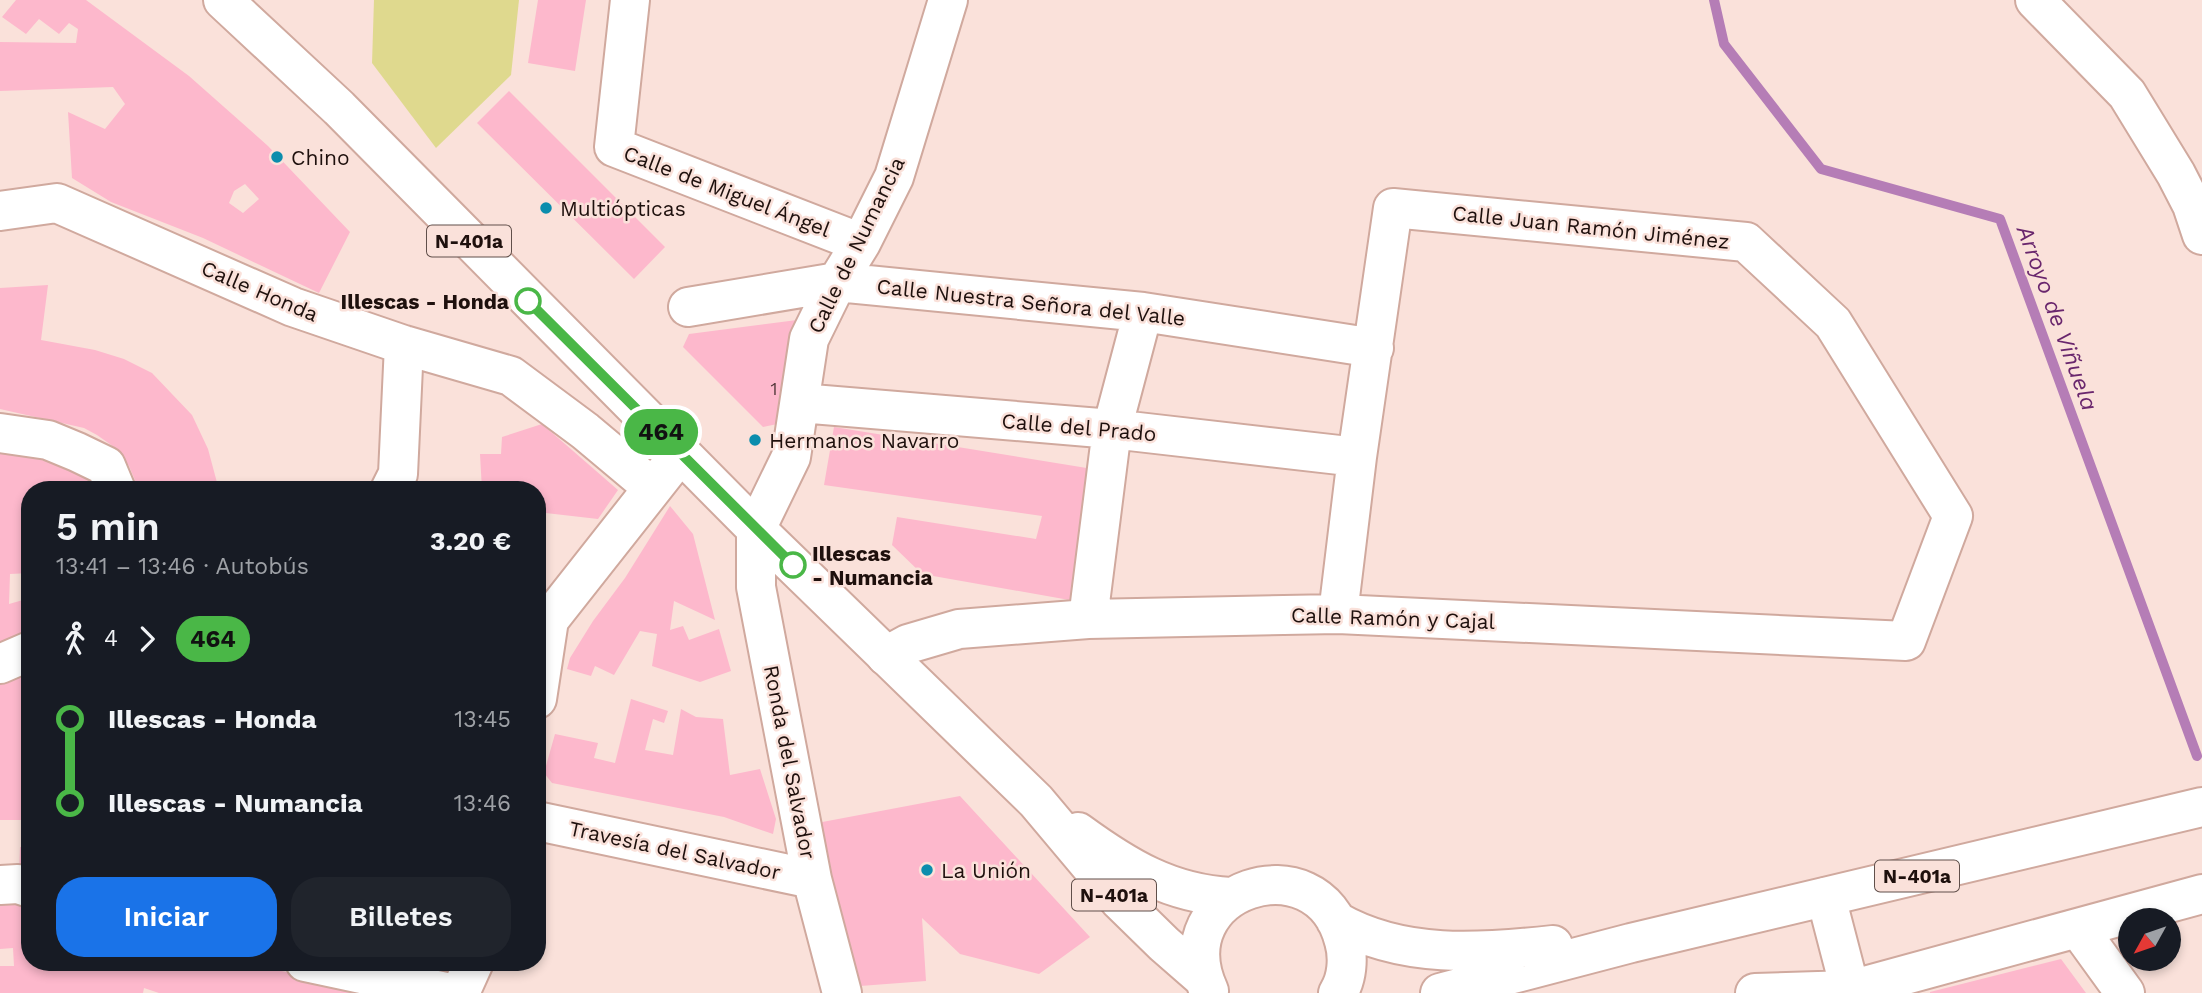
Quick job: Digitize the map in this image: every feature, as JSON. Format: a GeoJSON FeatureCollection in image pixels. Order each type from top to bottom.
{"type":"FeatureCollection","features":[{"type":"Feature","properties":{"kind":"street","name":"N-401a"},"geometry":{"type":"LineString","coordinates":[[223,0],[340,108],[756,529],[1036,802],[1120,901],[1206,985]]}},
{"type":"Feature","properties":{"kind":"street","name":"Calle de Miguel Ángel"},"geometry":{"type":"LineString","coordinates":[[630,0],[614,148],[861,243]]}},
{"type":"Feature","properties":{"kind":"street","name":"Calle de Numancia"},"geometry":{"type":"LineString","coordinates":[[756,529],[792,457],[809,339],[894,177],[948,0]]}},
{"type":"Feature","properties":{"kind":"street"},"geometry":{"type":"LineString","coordinates":[[2035,0],[2127,94],[2176,174],[2192,205],[2202,235]]}},
{"type":"Feature","properties":{"kind":"street","name":"Calle Honda"},"geometry":{"type":"LineString","coordinates":[[0,211],[57,203],[293,307],[404,345],[511,376],[585,431],[653,488]]}},
{"type":"Feature","properties":{"kind":"street","name":"Calle Juan Ramón Jiménez"},"geometry":{"type":"LineString","coordinates":[[1374,348],[1393,208],[1746,242],[1833,323],[1953,516],[1906,641]]}},
{"type":"Feature","properties":{"kind":"street","name":"Calle Nuestra Señora del Valle"},"geometry":{"type":"LineString","coordinates":[[688,307],[837,282],[1143,312],[1374,348]]}},
{"type":"Feature","properties":{"kind":"street"},"geometry":{"type":"LineString","coordinates":[[1088,619],[1112,429],[1143,312]]}},
{"type":"Feature","properties":{"kind":"street"},"geometry":{"type":"LineString","coordinates":[[394,481],[398,474],[404,345]]}},
{"type":"Feature","properties":{"kind":"street"},"geometry":{"type":"LineString","coordinates":[[1338,614],[1357,457],[1374,348]]}},
{"type":"Feature","properties":{"kind":"street","name":"Calle del Prado"},"geometry":{"type":"LineString","coordinates":[[800,403],[1112,429],[1357,457]]}},
{"type":"Feature","properties":{"kind":"street"},"geometry":{"type":"LineString","coordinates":[[0,433],[48,440],[77,452],[106,467],[112,481]]}},
{"type":"Feature","properties":{"kind":"street"},"geometry":{"type":"LineString","coordinates":[[546,617],[681,453]]}},
{"type":"Feature","properties":{"kind":"street","name":"Ronda del Salvador"},"geometry":{"type":"LineString","coordinates":[[756,529],[756,587],[812,879],[842,993]]}},
{"type":"Feature","properties":{"kind":"street","name":"Calle Ramón y Cajal"},"geometry":{"type":"LineString","coordinates":[[886,656],[908,643],[959,629],[1088,619],[1338,614],[1906,641]]}},
{"type":"Feature","properties":{"kind":"street"},"geometry":{"type":"LineString","coordinates":[[0,664],[21,656]]}},
{"type":"Feature","properties":{"kind":"street","name":"N-401a"},"geometry":{"type":"LineString","coordinates":[[1036,802],[1109,855],[1156,881],[1210,896],[1231,897]]}},
{"type":"Feature","properties":{"kind":"street","name":"N-401a"},"geometry":{"type":"LineString","coordinates":[[1440,993],[1631,943],[2202,807]]}},
{"type":"Feature","properties":{"kind":"street","name":"Travesía del Salvador"},"geometry":{"type":"LineString","coordinates":[[546,823],[812,879]]}},
{"type":"Feature","properties":{"kind":"street","name":"N-401a"},"geometry":{"type":"LineString","coordinates":[[1206,985],[1200,951],[1205,930],[1219,908],[1231,897],[1254,887],[1274,884],[1299,889],[1312,895],[1336,921],[1346,947],[1344,984],[1338,993]]}},
{"type":"Feature","properties":{"kind":"street"},"geometry":{"type":"LineString","coordinates":[[0,885],[21,885]]}},
{"type":"Feature","properties":{"kind":"street"},"geometry":{"type":"LineString","coordinates":[[1755,993],[1850,992],[2202,894]]}},
{"type":"Feature","properties":{"kind":"street"},"geometry":{"type":"LineString","coordinates":[[1826,897],[1850,992]]}},
{"type":"Feature","properties":{"kind":"street","name":"N-401a"},"geometry":{"type":"LineString","coordinates":[[1336,921],[1366,936],[1419,949],[1487,952],[1572,942],[1631,943]]}},
{"type":"Feature","properties":{"kind":"street"},"geometry":{"type":"LineString","coordinates":[[2078,928],[2125,993]]}},
{"type":"Feature","properties":{"kind":"street"},"geometry":{"type":"LineString","coordinates":[[347,971],[451,993]]}},
{"type":"Feature","properties":{"kind":"street"},"geometry":{"type":"LineString","coordinates":[[460,993],[470,971]]}},
{"type":"Feature","properties":{"kind":"shaded area"},"geometry":{"type":"Polygon","coordinates":[[[374,0],[519,0],[511,75],[436,148],[372,63],[374,0]]]}},
{"type":"Feature","properties":{"kind":"building"},"geometry":{"type":"Polygon","coordinates":[[[16,0],[86,0],[189,76],[268,146],[350,232],[319,293],[203,238],[111,202],[72,178],[68,112],[105,129],[125,104],[113,87],[0,91],[0,42],[76,43],[78,29],[69,23],[59,34],[39,19],[26,34],[2,17],[16,0]],[[245,184],[234,191],[229,203],[243,213],[259,199],[245,184]]]}},
{"type":"Feature","properties":{"kind":"building"},"geometry":{"type":"Polygon","coordinates":[[[538,0],[586,0],[575,71],[528,63],[538,0]]]}},
{"type":"Feature","properties":{"kind":"building"},"geometry":{"type":"Polygon","coordinates":[[[509,91],[665,247],[634,279],[477,123],[509,91]]]}},
{"type":"Feature","properties":{"kind":"building"},"geometry":{"type":"Polygon","coordinates":[[[48,285],[41,340],[95,350],[124,359],[152,373],[192,415],[208,449],[217,481],[135,481],[129,466],[114,447],[84,428],[0,409],[0,288],[48,285]]]}},
{"type":"Feature","properties":{"kind":"building"},"geometry":{"type":"Polygon","coordinates":[[[797,320],[782,423],[763,427],[683,347],[689,334],[797,320]]]}},
{"type":"Feature","properties":{"kind":"building"},"geometry":{"type":"Polygon","coordinates":[[[542,424],[618,490],[598,519],[546,513],[546,481],[482,481],[480,454],[501,454],[502,437],[542,424]]]}},
{"type":"Feature","properties":{"kind":"building"},"geometry":{"type":"Polygon","coordinates":[[[834,427],[1099,470],[1075,601],[922,574],[892,545],[897,517],[1036,539],[1042,516],[824,485],[834,427]]]}},
{"type":"Feature","properties":{"kind":"building"},"geometry":{"type":"Polygon","coordinates":[[[0,445],[79,464],[95,481],[21,481],[21,573],[10,574],[9,604],[21,601],[21,645],[0,653],[0,445]]]}},
{"type":"Feature","properties":{"kind":"building"},"geometry":{"type":"Polygon","coordinates":[[[670,506],[693,534],[715,620],[674,601],[670,630],[683,626],[689,640],[719,629],[731,671],[700,682],[652,666],[657,634],[640,631],[614,675],[595,666],[591,676],[567,669],[570,658],[593,621],[625,578],[670,506]]]}},
{"type":"Feature","properties":{"kind":"building"},"geometry":{"type":"Polygon","coordinates":[[[21,670],[21,820],[0,820],[0,679],[21,670]]]}},
{"type":"Feature","properties":{"kind":"building"},"geometry":{"type":"Polygon","coordinates":[[[631,699],[668,711],[664,723],[653,719],[645,750],[673,755],[681,709],[696,717],[723,719],[730,775],[760,769],[776,819],[773,834],[724,817],[552,783],[546,776],[555,734],[598,743],[594,758],[615,763],[631,699]]]}},
{"type":"Feature","properties":{"kind":"building","name":"La Unión"},"geometry":{"type":"Polygon","coordinates":[[[960,796],[1090,937],[1039,974],[960,954],[922,918],[926,981],[847,987],[817,823],[960,796]]]}},
{"type":"Feature","properties":{"kind":"building"},"geometry":{"type":"Polygon","coordinates":[[[21,847],[21,875],[19,874],[21,847]]]}},
{"type":"Feature","properties":{"kind":"building"},"geometry":{"type":"Polygon","coordinates":[[[0,900],[21,903],[21,971],[281,971],[387,993],[159,993],[144,988],[143,993],[0,993],[0,966],[14,966],[13,948],[0,949],[0,900]]]}},
{"type":"Feature","properties":{"kind":"building"},"geometry":{"type":"Polygon","coordinates":[[[2061,959],[2086,993],[1930,993],[1930,992],[2061,959]]]}},
{"type":"Feature","properties":{"kind":"building"},"geometry":{"type":"Polygon","coordinates":[[[408,971],[464,971],[459,983],[408,971]]]}},
{"type":"Feature","properties":{"kind":"waterway","name":"Arroyo de Viñuela"},"geometry":{"type":"LineString","coordinates":[[1714,0],[1724,44],[1821,169],[2000,219],[2197,756]]}},
{"type":"Feature","properties":{"kind":"bus line","name":"464"},"geometry":{"type":"LineString","coordinates":[[528,301],[793,565]]}},
{"type":"Feature","properties":{"kind":"place","name":"Chino"},"geometry":{"type":"Point","coordinates":[277,157]}},
{"type":"Feature","properties":{"kind":"place","name":"Multiópticas"},"geometry":{"type":"Point","coordinates":[546,208]}},
{"type":"Feature","properties":{"kind":"place","name":"Illescas - Honda"},"geometry":{"type":"Point","coordinates":[528,301]}},
{"type":"Feature","properties":{"kind":"place","name":"Hermanos Navarro"},"geometry":{"type":"Point","coordinates":[755,440]}},
{"type":"Feature","properties":{"kind":"place","name":"Illescas - Numancia"},"geometry":{"type":"Point","coordinates":[793,565]}},
{"type":"Feature","properties":{"kind":"place","name":"La Unión"},"geometry":{"type":"Point","coordinates":[927,870]}}]}
